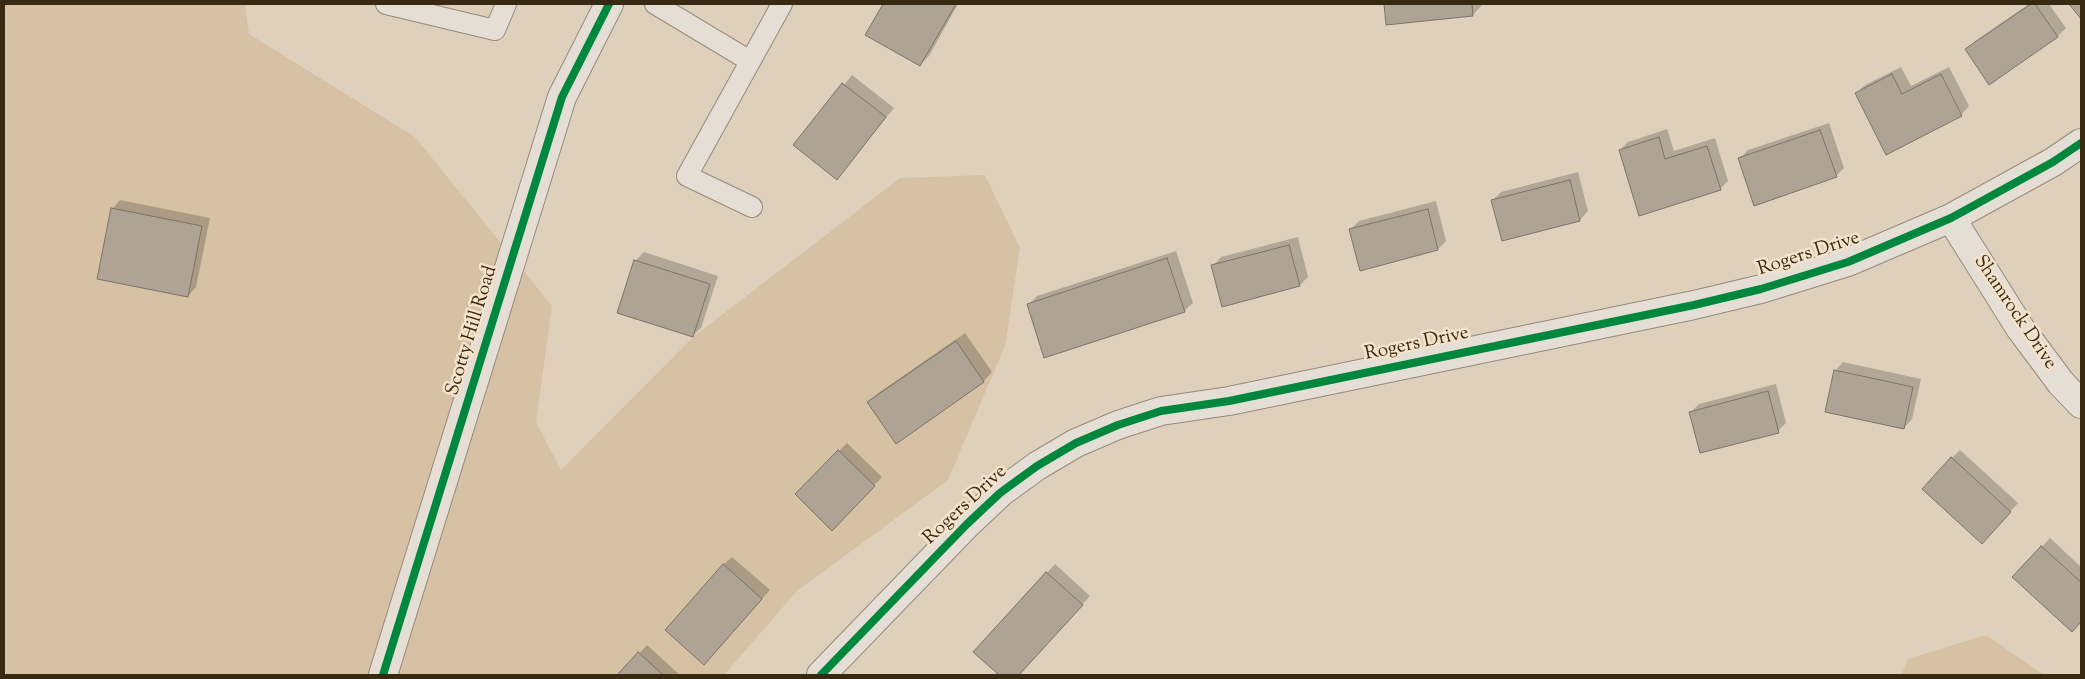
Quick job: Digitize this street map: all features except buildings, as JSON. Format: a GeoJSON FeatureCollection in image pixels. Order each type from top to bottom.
{"type":"FeatureCollection","features":[{"type":"Feature","properties":{"kind":"street","name":"Scotty Hill Road"},"geometry":{"type":"LineString","coordinates":[[383,675],[562,97],[610,4]]}},
{"type":"Feature","properties":{"kind":"street","name":"Rogers Drive"},"geometry":{"type":"LineString","coordinates":[[821,675],[967,524],[1000,493],[1037,466],[1076,443],[1118,424],[1161,411],[1229,401],[1694,305],[1761,289],[1848,262],[1951,218],[2052,162],[2081,143]]}},
{"type":"Feature","properties":{"kind":"street","name":"Shamrock Drive"},"geometry":{"type":"LineString","coordinates":[[1951,218],[2020,328],[2061,383],[2081,404]]}},
{"type":"Feature","properties":{"kind":"lane"},"geometry":{"type":"LineString","coordinates":[[386,4],[495,30],[506,4]]}},
{"type":"Feature","properties":{"kind":"lane"},"geometry":{"type":"LineString","coordinates":[[655,4],[750,61]]}},
{"type":"Feature","properties":{"kind":"lane"},"geometry":{"type":"LineString","coordinates":[[752,208],[686,176],[782,4]]}},
{"type":"Feature","properties":{"kind":"shaded area"},"geometry":{"type":"Polygon","coordinates":[[[4,4],[245,4],[249,34],[415,137],[552,306],[536,422],[561,470],[693,337],[900,178],[985,175],[1020,248],[1005,346],[948,480],[797,591],[724,675],[4,675],[4,4]]]}},
{"type":"Feature","properties":{"kind":"shaded area"},"geometry":{"type":"Polygon","coordinates":[[[1986,635],[2044,675],[1901,675],[1908,659],[1986,635]]]}},
{"type":"Feature","properties":{"kind":"cycle path"},"geometry":{"type":"LineString","coordinates":[[383,675],[562,97],[609,4]]}},
{"type":"Feature","properties":{"kind":"cycle path"},"geometry":{"type":"LineString","coordinates":[[821,675],[967,524],[1000,493],[1037,466],[1076,443],[1118,425],[1161,411],[1229,401],[1694,305],[1761,289],[1848,262],[1951,218],[2053,162],[2081,143]]}}]}
